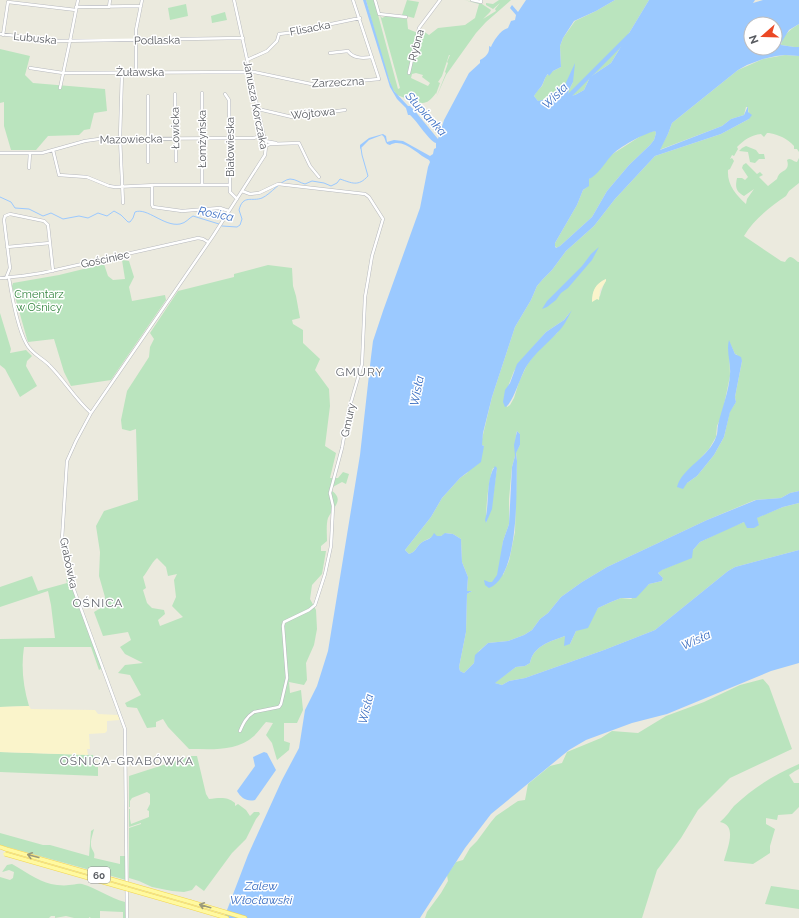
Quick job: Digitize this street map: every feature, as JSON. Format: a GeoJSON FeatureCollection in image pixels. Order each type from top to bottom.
{"type":"FeatureCollection","features":[{"type":"Feature","properties":{"kind":"main road","name":"60"},"geometry":{"type":"LineString","coordinates":[[0,848],[245,918]]}},
{"type":"Feature","properties":{"kind":"main road","name":"60"},"geometry":{"type":"LineString","coordinates":[[0,852],[227,918]]}},
{"type":"Feature","properties":{"kind":"street"},"geometry":{"type":"LineString","coordinates":[[60,88],[78,0]]}},
{"type":"Feature","properties":{"kind":"street"},"geometry":{"type":"LineString","coordinates":[[109,7],[110,0]]}},
{"type":"Feature","properties":{"kind":"street"},"geometry":{"type":"LineString","coordinates":[[136,72],[136,40],[142,0]]}},
{"type":"Feature","properties":{"kind":"street","name":"Janusza Korczaka"},"geometry":{"type":"LineString","coordinates":[[208,242],[264,157],[266,146],[234,0]]}},
{"type":"Feature","properties":{"kind":"street","name":"Zarzeczna"},"geometry":{"type":"LineString","coordinates":[[250,72],[316,85],[379,79],[353,0]]}},
{"type":"Feature","properties":{"kind":"street"},"geometry":{"type":"LineString","coordinates":[[375,0],[379,14],[406,17]]}},
{"type":"Feature","properties":{"kind":"street","name":"Rybna"},"geometry":{"type":"LineString","coordinates":[[409,73],[419,28],[440,0]]}},
{"type":"Feature","properties":{"kind":"street"},"geometry":{"type":"LineString","coordinates":[[472,0],[481,2],[481,0]]}},
{"type":"Feature","properties":{"kind":"street"},"geometry":{"type":"LineString","coordinates":[[2,34],[8,2],[76,9],[140,6]]}},
{"type":"Feature","properties":{"kind":"street","name":"Flisacka"},"geometry":{"type":"LineString","coordinates":[[247,60],[268,51],[277,41],[279,34],[360,18]]}},
{"type":"Feature","properties":{"kind":"street","name":"Lubuska"},"geometry":{"type":"LineString","coordinates":[[2,34],[70,41]]}},
{"type":"Feature","properties":{"kind":"street","name":"Podlaska"},"geometry":{"type":"LineString","coordinates":[[70,41],[243,38]]}},
{"type":"Feature","properties":{"kind":"street","name":"Zarzeczna"},"geometry":{"type":"LineString","coordinates":[[330,53],[348,51],[350,55],[360,58],[372,56]]}},
{"type":"Feature","properties":{"kind":"street","name":"Żuławska"},"geometry":{"type":"LineString","coordinates":[[30,68],[63,73],[250,72]]}},
{"type":"Feature","properties":{"kind":"street"},"geometry":{"type":"LineString","coordinates":[[122,72],[120,138],[123,203]]}},
{"type":"Feature","properties":{"kind":"street","name":"Łomżyńska"},"geometry":{"type":"LineString","coordinates":[[202,93],[202,185]]}},
{"type":"Feature","properties":{"kind":"street","name":"Łowicka"},"geometry":{"type":"LineString","coordinates":[[175,94],[176,161]]}},
{"type":"Feature","properties":{"kind":"street","name":"Białowieska"},"geometry":{"type":"LineString","coordinates":[[226,94],[229,100],[230,185],[231,194],[237,199]]}},
{"type":"Feature","properties":{"kind":"street"},"geometry":{"type":"LineString","coordinates":[[148,96],[148,162]]}},
{"type":"Feature","properties":{"kind":"street","name":"Wójtowa"},"geometry":{"type":"LineString","coordinates":[[258,109],[292,117],[344,110]]}},
{"type":"Feature","properties":{"kind":"street","name":"Mazowiecka"},"geometry":{"type":"LineString","coordinates":[[0,153],[42,153],[91,140],[120,138],[253,138],[264,136]]}},
{"type":"Feature","properties":{"kind":"street"},"geometry":{"type":"LineString","coordinates":[[265,141],[279,144]]}},
{"type":"Feature","properties":{"kind":"street"},"geometry":{"type":"LineString","coordinates":[[266,146],[270,144],[299,143],[310,166],[319,177]]}},
{"type":"Feature","properties":{"kind":"street"},"geometry":{"type":"LineString","coordinates":[[53,150],[59,175],[87,177],[109,186],[230,185]]}},
{"type":"Feature","properties":{"kind":"street"},"geometry":{"type":"LineString","coordinates":[[29,168],[30,153]]}},
{"type":"Feature","properties":{"kind":"street","name":"Gmury"},"geometry":{"type":"LineString","coordinates":[[240,732],[244,722],[251,714],[254,712],[279,707],[281,704],[287,678],[283,626],[284,622],[309,610],[314,605],[325,574],[331,546],[333,506],[330,493],[342,448],[351,400],[362,364],[365,297],[372,256],[383,219],[367,195],[283,184],[278,184],[260,193],[250,194],[242,191]]}},
{"type":"Feature","properties":{"kind":"street"},"geometry":{"type":"LineString","coordinates":[[152,185],[152,205],[154,207],[182,211],[220,208],[229,211]]}},
{"type":"Feature","properties":{"kind":"street"},"geometry":{"type":"LineString","coordinates":[[53,271],[49,228],[44,221],[10,214],[5,216],[4,220],[10,268],[8,278],[20,328],[27,345],[53,369],[91,413]]}},
{"type":"Feature","properties":{"kind":"street","name":"Gościniec"},"geometry":{"type":"LineString","coordinates":[[0,278],[53,271],[198,238],[208,242]]}},
{"type":"Feature","properties":{"kind":"street","name":"Grabówka"},"geometry":{"type":"LineString","coordinates":[[127,918],[125,729],[73,587],[63,542],[67,461],[91,413],[208,242]]}},
{"type":"Feature","properties":{"kind":"street"},"geometry":{"type":"LineString","coordinates":[[8,247],[50,243]]}},
{"type":"Feature","properties":{"kind":"green space"},"geometry":{"type":"Polygon","coordinates":[[[366,0],[374,0],[398,89],[400,88],[380,15],[382,18],[386,16],[407,19],[408,29],[418,33],[420,29],[429,35],[438,28],[465,25],[475,18],[479,4],[464,0],[482,4],[491,10],[483,19],[496,11],[495,9],[500,3],[493,9],[486,5],[486,3],[493,4],[499,0],[511,0],[476,33],[446,75],[436,98],[446,73],[449,55],[442,76],[438,82],[440,83],[436,94],[425,103],[410,100],[397,95],[392,88],[366,0]],[[416,73],[412,74],[411,78],[428,86],[430,83],[422,77],[423,75],[416,73]]]}},
{"type":"Feature","properties":{"kind":"green space"},"geometry":{"type":"Polygon","coordinates":[[[407,0],[419,2],[414,18],[402,15],[407,0]]]}},
{"type":"Feature","properties":{"kind":"green space"},"geometry":{"type":"Polygon","coordinates":[[[615,0],[649,0],[611,63],[590,77],[584,90],[575,95],[568,96],[573,82],[552,96],[538,101],[534,96],[542,86],[546,76],[561,67],[560,46],[563,38],[575,21],[615,0]]]}},
{"type":"Feature","properties":{"kind":"green space"},"geometry":{"type":"Polygon","coordinates":[[[186,4],[188,16],[170,20],[168,8],[186,4]]]}},
{"type":"Feature","properties":{"kind":"green space"},"geometry":{"type":"Polygon","coordinates":[[[225,12],[227,20],[212,23],[211,16],[225,12]]]}},
{"type":"Feature","properties":{"kind":"green space"},"geometry":{"type":"Polygon","coordinates":[[[799,24],[799,47],[783,45],[783,38],[790,30],[799,24]]]}},
{"type":"Feature","properties":{"kind":"green space"},"geometry":{"type":"Polygon","coordinates":[[[0,49],[30,56],[25,75],[33,83],[105,89],[107,111],[94,113],[90,129],[84,130],[79,135],[48,136],[36,150],[11,150],[4,126],[4,102],[0,103],[0,49]]]}},
{"type":"Feature","properties":{"kind":"green space"},"geometry":{"type":"Polygon","coordinates":[[[785,55],[799,56],[799,152],[797,149],[794,149],[794,146],[789,141],[779,136],[769,133],[767,133],[764,137],[761,134],[754,135],[737,147],[738,149],[734,156],[732,155],[730,159],[732,158],[734,161],[728,170],[728,175],[733,189],[746,204],[747,199],[754,189],[744,196],[737,189],[737,178],[742,178],[745,180],[748,177],[742,168],[743,165],[746,163],[757,174],[760,172],[763,175],[759,177],[768,186],[786,169],[788,164],[787,160],[790,159],[797,162],[799,158],[799,183],[789,191],[786,196],[757,219],[744,236],[781,261],[785,262],[791,257],[799,262],[799,491],[790,493],[781,498],[755,500],[707,520],[607,567],[561,597],[548,613],[540,619],[532,630],[524,635],[508,641],[488,643],[479,651],[474,663],[464,673],[460,671],[459,667],[466,632],[467,594],[472,591],[467,591],[468,577],[462,562],[461,539],[453,534],[446,533],[441,536],[433,536],[424,541],[415,551],[409,554],[405,550],[431,517],[442,498],[460,478],[467,473],[484,446],[481,443],[492,397],[515,327],[531,300],[537,286],[552,270],[566,251],[594,226],[615,199],[655,156],[721,134],[749,119],[748,107],[746,107],[744,115],[731,119],[722,126],[659,150],[672,123],[738,70],[763,59],[785,55]],[[606,279],[595,288],[593,301],[600,296],[606,279]],[[571,311],[564,320],[546,332],[514,371],[504,397],[507,407],[514,398],[519,382],[527,365],[537,351],[557,333],[571,311]],[[729,341],[730,376],[722,415],[717,426],[716,437],[709,449],[694,465],[687,483],[697,476],[714,455],[724,437],[730,411],[736,402],[735,397],[742,361],[735,354],[729,341]],[[517,431],[515,456],[512,467],[509,499],[509,524],[503,541],[501,558],[503,575],[509,561],[515,532],[516,452],[520,445],[520,434],[517,431]],[[493,468],[487,502],[486,523],[492,503],[497,468],[493,468]]]}},
{"type":"Feature","properties":{"kind":"green space"},"geometry":{"type":"Polygon","coordinates":[[[655,131],[656,133],[654,140],[629,165],[607,191],[592,217],[557,248],[555,243],[577,205],[583,190],[588,186],[589,179],[611,155],[647,132],[655,131]]]}},
{"type":"Feature","properties":{"kind":"green space"},"geometry":{"type":"Polygon","coordinates":[[[746,146],[756,150],[759,154],[764,154],[765,159],[759,159],[755,163],[750,162],[748,152],[739,151],[746,146]]]}},
{"type":"Feature","properties":{"kind":"green space","name":"Cmentarz w Ośnicy"},"geometry":{"type":"Polygon","coordinates":[[[122,260],[129,261],[134,277],[129,287],[132,301],[165,295],[166,300],[111,380],[71,386],[64,372],[54,339],[28,342],[12,286],[13,283],[59,275],[104,264],[108,276],[113,280],[125,279],[122,260]]]}},
{"type":"Feature","properties":{"kind":"green space"},"geometry":{"type":"Polygon","coordinates":[[[268,265],[292,268],[293,286],[300,318],[292,320],[293,324],[303,330],[303,343],[320,359],[315,370],[329,389],[330,406],[325,446],[336,453],[330,478],[338,478],[343,472],[349,474],[346,484],[342,482],[329,489],[337,496],[338,499],[328,518],[327,541],[321,546],[321,551],[326,551],[322,574],[312,585],[310,599],[316,610],[317,629],[314,645],[306,663],[307,680],[304,685],[289,682],[290,693],[301,690],[303,710],[297,723],[284,723],[284,741],[290,743],[289,750],[277,760],[272,743],[266,735],[273,723],[266,722],[254,736],[239,745],[215,749],[189,749],[168,727],[163,719],[156,722],[156,727],[147,728],[137,708],[127,707],[125,703],[141,695],[130,675],[118,673],[125,665],[143,663],[125,654],[120,647],[131,640],[128,632],[103,636],[94,612],[104,606],[105,597],[99,576],[100,552],[96,526],[104,511],[138,500],[136,429],[130,431],[122,429],[121,420],[127,391],[149,357],[150,347],[154,339],[150,333],[178,291],[234,277],[234,274],[268,265]],[[157,558],[143,577],[146,588],[143,590],[147,603],[152,608],[164,610],[165,614],[158,620],[160,626],[183,617],[172,606],[176,597],[174,580],[177,574],[168,576],[166,567],[157,558]]]}},
{"type":"Feature","properties":{"kind":"green space"},"geometry":{"type":"Polygon","coordinates":[[[0,313],[11,349],[10,353],[26,350],[32,356],[27,361],[26,366],[37,386],[20,397],[5,369],[0,365],[0,313]]]}},
{"type":"Feature","properties":{"kind":"green space"},"geometry":{"type":"Polygon","coordinates":[[[799,503],[799,550],[735,567],[655,630],[525,678],[509,681],[502,685],[494,683],[516,667],[525,666],[530,663],[535,652],[543,645],[565,636],[570,644],[576,631],[592,617],[598,608],[621,598],[631,599],[649,584],[662,581],[663,578],[658,573],[661,570],[676,564],[700,542],[744,522],[759,525],[756,518],[783,507],[799,503]]]}},
{"type":"Feature","properties":{"kind":"green space"},"geometry":{"type":"Polygon","coordinates":[[[32,576],[38,591],[67,583],[66,579],[69,578],[102,668],[99,670],[91,647],[24,647],[23,676],[29,706],[0,707],[0,639],[55,638],[48,591],[0,607],[0,587],[32,576]]]}},
{"type":"Feature","properties":{"kind":"green space"},"geometry":{"type":"Polygon","coordinates":[[[763,679],[769,686],[792,749],[730,778],[698,810],[681,838],[657,870],[642,918],[425,918],[427,912],[448,881],[447,875],[456,862],[463,860],[470,848],[496,816],[518,801],[525,800],[528,784],[550,766],[562,763],[567,752],[601,738],[612,731],[638,733],[666,716],[704,702],[740,685],[763,679]]]}},
{"type":"Feature","properties":{"kind":"green space"},"geometry":{"type":"Polygon","coordinates":[[[0,752],[93,755],[95,767],[98,767],[98,776],[0,772],[0,752]]]}},
{"type":"Feature","properties":{"kind":"green space"},"geometry":{"type":"Polygon","coordinates":[[[191,756],[197,756],[206,794],[209,799],[229,799],[235,803],[235,806],[238,804],[246,810],[250,816],[254,812],[259,812],[260,814],[246,839],[232,853],[204,891],[196,885],[192,890],[184,892],[172,891],[152,887],[129,878],[129,828],[141,823],[129,827],[129,809],[131,824],[149,817],[149,811],[147,810],[150,804],[150,794],[147,792],[132,798],[129,807],[129,776],[191,756]]]}},
{"type":"Feature","properties":{"kind":"green space"},"geometry":{"type":"Polygon","coordinates":[[[799,764],[799,769],[789,775],[794,783],[799,783],[799,807],[792,814],[778,815],[777,820],[766,818],[766,824],[775,829],[770,846],[770,853],[753,864],[724,861],[729,844],[730,832],[729,828],[725,824],[720,822],[734,806],[757,787],[799,764]]]}},
{"type":"Feature","properties":{"kind":"green space"},"geometry":{"type":"Polygon","coordinates":[[[94,829],[91,844],[94,858],[120,864],[120,856],[125,856],[126,880],[0,845],[0,833],[89,856],[91,831],[94,829]]]}},
{"type":"Feature","properties":{"kind":"green space"},"geometry":{"type":"Polygon","coordinates":[[[12,864],[46,883],[62,885],[82,884],[125,902],[126,918],[123,918],[123,912],[100,911],[100,918],[74,918],[66,916],[55,918],[55,916],[51,916],[49,918],[0,918],[0,877],[10,880],[13,878],[14,872],[9,870],[2,872],[7,865],[12,864]]]}},
{"type":"Feature","properties":{"kind":"green space"},"geometry":{"type":"Polygon","coordinates":[[[771,886],[799,890],[799,909],[765,904],[771,886]]]}},
{"type":"Feature","properties":{"kind":"sand"},"geometry":{"type":"Polygon","coordinates":[[[606,279],[600,290],[599,300],[597,299],[592,302],[595,288],[599,283],[606,279]]]}},
{"type":"Feature","properties":{"kind":"sand"},"geometry":{"type":"Polygon","coordinates":[[[29,706],[31,709],[95,710],[98,714],[118,715],[120,720],[107,721],[107,731],[105,733],[89,734],[90,749],[87,749],[88,755],[0,752],[0,707],[29,706]]]}},
{"type":"Feature","properties":{"kind":"water","name":"Zalew Włocławski"},"geometry":{"type":"Polygon","coordinates":[[[363,0],[366,0],[394,91],[408,106],[414,110],[438,139],[444,120],[469,73],[480,63],[480,60],[484,58],[489,51],[489,46],[491,47],[495,39],[508,28],[511,21],[515,20],[516,15],[510,8],[512,5],[518,12],[526,0],[615,0],[574,21],[563,38],[560,46],[561,67],[553,71],[549,76],[548,74],[534,96],[538,101],[546,99],[563,89],[575,63],[573,82],[568,96],[575,95],[584,90],[590,77],[611,63],[649,0],[755,0],[753,3],[763,0],[799,0],[799,24],[789,30],[783,40],[783,16],[743,16],[743,56],[776,56],[763,59],[738,70],[672,123],[660,150],[722,126],[731,119],[744,115],[748,106],[748,112],[752,115],[749,119],[721,134],[655,156],[615,199],[594,226],[566,251],[552,270],[537,286],[531,300],[515,327],[492,397],[483,433],[482,445],[484,446],[481,462],[460,478],[442,498],[431,517],[405,550],[409,554],[415,551],[421,543],[430,538],[434,533],[437,536],[441,536],[445,533],[453,534],[461,539],[462,562],[468,577],[467,591],[472,591],[467,594],[466,632],[459,667],[460,671],[464,673],[474,663],[475,655],[488,643],[508,641],[524,635],[532,630],[540,619],[548,613],[561,597],[607,567],[707,520],[756,500],[781,498],[790,493],[799,491],[799,503],[783,507],[757,518],[759,525],[754,528],[747,528],[744,522],[700,542],[693,550],[692,558],[658,573],[663,578],[662,581],[649,584],[636,598],[621,598],[598,608],[588,628],[576,631],[570,644],[564,646],[565,636],[543,645],[535,652],[530,663],[525,666],[516,667],[495,683],[502,685],[509,681],[525,678],[655,630],[735,567],[799,550],[799,663],[771,671],[667,714],[632,723],[586,740],[569,750],[491,814],[465,848],[420,918],[224,918],[248,855],[282,780],[299,748],[305,710],[317,686],[328,651],[360,455],[373,341],[420,208],[430,162],[405,145],[400,143],[390,145],[387,144],[382,135],[369,140],[360,149],[360,145],[369,138],[383,134],[386,136],[387,142],[394,140],[403,141],[430,156],[436,148],[436,143],[430,139],[410,115],[408,115],[406,108],[397,99],[390,87],[363,0]],[[655,131],[625,145],[611,156],[598,172],[589,179],[589,186],[583,190],[577,205],[555,243],[556,248],[592,217],[607,191],[629,165],[650,145],[654,140],[656,133],[655,131]]]}},
{"type":"Feature","properties":{"kind":"water"},"geometry":{"type":"Polygon","coordinates":[[[783,45],[799,47],[799,56],[783,55],[783,45]]]}},
{"type":"Feature","properties":{"kind":"water"},"geometry":{"type":"Polygon","coordinates":[[[599,247],[592,260],[568,288],[561,293],[556,300],[542,309],[547,301],[599,247]]]}},
{"type":"Feature","properties":{"kind":"water"},"geometry":{"type":"Polygon","coordinates":[[[572,310],[562,328],[538,352],[525,368],[511,401],[505,407],[503,402],[505,390],[510,383],[517,364],[546,332],[564,320],[572,310]]]}},
{"type":"Feature","properties":{"kind":"water"},"geometry":{"type":"Polygon","coordinates":[[[729,340],[735,354],[741,357],[742,361],[735,397],[736,402],[730,412],[724,437],[714,455],[697,476],[687,483],[683,489],[677,487],[680,480],[708,450],[717,436],[718,425],[729,380],[729,340]]]}},
{"type":"Feature","properties":{"kind":"water"},"geometry":{"type":"Polygon","coordinates":[[[517,431],[520,434],[520,445],[516,453],[516,511],[511,550],[506,567],[499,580],[489,588],[485,585],[484,580],[492,582],[497,575],[503,541],[509,524],[512,467],[515,456],[514,445],[517,431]]]}},
{"type":"Feature","properties":{"kind":"water"},"geometry":{"type":"Polygon","coordinates":[[[495,466],[497,468],[492,509],[486,523],[485,520],[490,478],[495,466]]]}},
{"type":"Feature","properties":{"kind":"water"},"geometry":{"type":"Polygon","coordinates":[[[264,752],[267,753],[276,770],[255,800],[247,800],[240,796],[237,791],[255,766],[253,757],[264,752]]]}},
{"type":"Feature","properties":{"kind":"waterway","name":"Wisła"},"geometry":{"type":"LineString","coordinates":[[565,100],[629,36]]}},
{"type":"Feature","properties":{"kind":"waterway","name":"Rosica"},"geometry":{"type":"LineString","coordinates":[[222,226],[237,227],[240,225],[242,219],[239,210],[245,200],[262,198],[280,184],[290,179],[305,184],[312,181],[331,186],[337,183],[340,179],[348,182],[361,182],[368,176],[361,148]]}},
{"type":"Feature","properties":{"kind":"waterway","name":"Rosica"},"geometry":{"type":"LineString","coordinates":[[0,197],[11,202],[15,208],[29,209],[43,216],[51,213],[63,219],[79,216],[88,218],[98,213],[107,216],[114,211],[130,222],[135,212],[140,211],[168,223],[174,224],[186,222],[193,216],[219,224]]}},
{"type":"Feature","properties":{"kind":"district","name":"GMURY"},"geometry":{"type":"Point","coordinates":[360,372]}},
{"type":"Feature","properties":{"kind":"district","name":"OŚNICA"},"geometry":{"type":"Point","coordinates":[98,603]}},
{"type":"Feature","properties":{"kind":"district","name":"OŚNICA-GRABÓWKA"},"geometry":{"type":"Point","coordinates":[127,761]}},
{"type":"Feature","properties":{"kind":"water label","name":"Słupianka"},"geometry":{"type":"Point","coordinates":[426,114]}}]}
